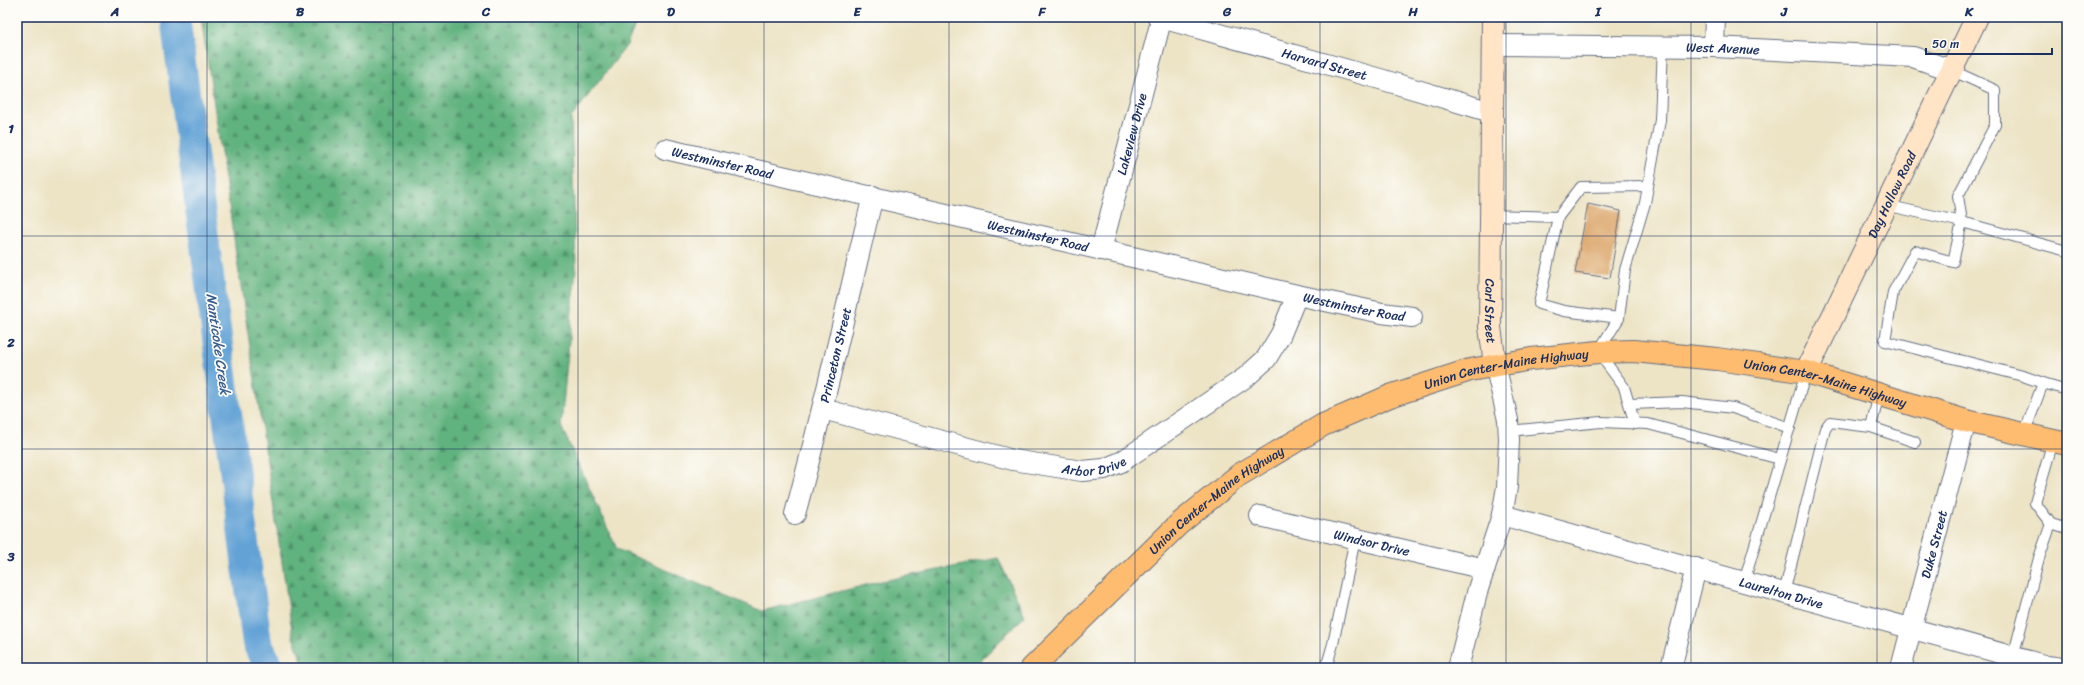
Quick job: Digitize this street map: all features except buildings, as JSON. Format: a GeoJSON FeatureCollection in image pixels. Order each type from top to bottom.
{"type":"FeatureCollection","features":[{"type":"Feature","properties":{"kind":"main road","name":"Union Center-Maine Highway"},"geometry":{"type":"LineString","coordinates":[[1032,668],[1179,524],[1239,475],[1323,425],[1390,396],[1470,370],[1495,364],[1598,352],[1633,351],[1717,359],[1806,372],[1966,421],[2060,443]]}},
{"type":"Feature","properties":{"kind":"street","name":"Harvard Street"},"geometry":{"type":"LineString","coordinates":[[1160,17],[1491,112]]}},
{"type":"Feature","properties":{"kind":"street","name":"Lakeview Drive"},"geometry":{"type":"LineString","coordinates":[[1101,250],[1160,17]]}},
{"type":"Feature","properties":{"kind":"street","name":"Carl Street"},"geometry":{"type":"LineString","coordinates":[[1458,668],[1502,515],[1507,487],[1508,420],[1495,364],[1490,327],[1493,17]]}},
{"type":"Feature","properties":{"kind":"street"},"geometry":{"type":"LineString","coordinates":[[1714,47],[1715,17]]}},
{"type":"Feature","properties":{"kind":"street","name":"Day Hollow Road"},"geometry":{"type":"LineString","coordinates":[[1806,372],[1976,17]]}},
{"type":"Feature","properties":{"kind":"street","name":"West Avenue"},"geometry":{"type":"LineString","coordinates":[[1492,45],[1714,47],[1913,57],[1951,70]]}},
{"type":"Feature","properties":{"kind":"street","name":"Westminster Road"},"geometry":{"type":"LineString","coordinates":[[665,149],[1297,295],[1382,313],[1412,317]]}},
{"type":"Feature","properties":{"kind":"street","name":"Princeton Street"},"geometry":{"type":"LineString","coordinates":[[795,514],[823,409],[873,196]]}},
{"type":"Feature","properties":{"kind":"street","name":"Arbor Drive"},"geometry":{"type":"LineString","coordinates":[[823,409],[1013,460],[1082,471],[1104,469],[1121,462],[1167,431],[1246,377],[1266,359],[1281,334],[1297,295]]}},
{"type":"Feature","properties":{"kind":"street","name":"Duke Street"},"geometry":{"type":"LineString","coordinates":[[1901,668],[1966,421]]}},
{"type":"Feature","properties":{"kind":"street","name":"Laurelton Drive"},"geometry":{"type":"LineString","coordinates":[[1502,515],[2013,657],[2062,668]]}},
{"type":"Feature","properties":{"kind":"street","name":"Windsor Drive"},"geometry":{"type":"LineString","coordinates":[[1260,516],[1485,570]]}},
{"type":"Feature","properties":{"kind":"street"},"geometry":{"type":"LineString","coordinates":[[1671,668],[1696,568]]}},
{"type":"Feature","properties":{"kind":"lane"},"geometry":{"type":"LineString","coordinates":[[1635,424],[1624,387],[1598,352],[1618,318],[1625,270],[1645,203],[1660,120],[1663,46]]}},
{"type":"Feature","properties":{"kind":"lane"},"geometry":{"type":"LineString","coordinates":[[1951,70],[1995,90],[1995,125],[1958,196],[1962,222],[1953,262],[1915,251],[1893,292],[1885,341],[2023,376],[2067,390]]}},
{"type":"Feature","properties":{"kind":"lane"},"geometry":{"type":"LineString","coordinates":[[1618,318],[1564,311],[1540,304],[1558,217],[1581,187],[1648,186]]}},
{"type":"Feature","properties":{"kind":"lane"},"geometry":{"type":"LineString","coordinates":[[1885,205],[1962,222],[2067,251]]}},
{"type":"Feature","properties":{"kind":"lane"},"geometry":{"type":"LineString","coordinates":[[1490,215],[1558,217]]}},
{"type":"Feature","properties":{"kind":"lane"},"geometry":{"type":"LineString","coordinates":[[1744,582],[1806,372]]}},
{"type":"Feature","properties":{"kind":"lane"},"geometry":{"type":"LineString","coordinates":[[2024,434],[2043,383]]}},
{"type":"Feature","properties":{"kind":"lane"},"geometry":{"type":"LineString","coordinates":[[1871,427],[1879,394]]}},
{"type":"Feature","properties":{"kind":"lane"},"geometry":{"type":"LineString","coordinates":[[1630,404],[1682,402],[1733,408],[1790,428]]}},
{"type":"Feature","properties":{"kind":"lane"},"geometry":{"type":"LineString","coordinates":[[1508,431],[1601,422],[1648,424],[1780,459]]}},
{"type":"Feature","properties":{"kind":"lane"},"geometry":{"type":"LineString","coordinates":[[1784,593],[1825,429],[1830,422],[1871,427],[1915,442]]}},
{"type":"Feature","properties":{"kind":"lane"},"geometry":{"type":"LineString","coordinates":[[2060,443],[2035,503],[2051,524],[2067,529]]}},
{"type":"Feature","properties":{"kind":"lane"},"geometry":{"type":"LineString","coordinates":[[2013,657],[2039,558],[2051,524]]}},
{"type":"Feature","properties":{"kind":"lane"},"geometry":{"type":"LineString","coordinates":[[1326,668],[1333,644],[1355,539]]}},
{"type":"Feature","properties":{"kind":"green space"},"geometry":{"type":"Polygon","coordinates":[[[201,17],[638,17],[627,45],[571,118],[576,268],[561,426],[617,549],[762,611],[882,581],[998,558],[1025,616],[973,668],[305,668],[293,637],[201,17]]]}},
{"type":"Feature","properties":{"kind":"waterway","name":"Nanticoke Creek"},"geometry":{"type":"LineString","coordinates":[[175,17],[257,643],[269,668]]}}]}
